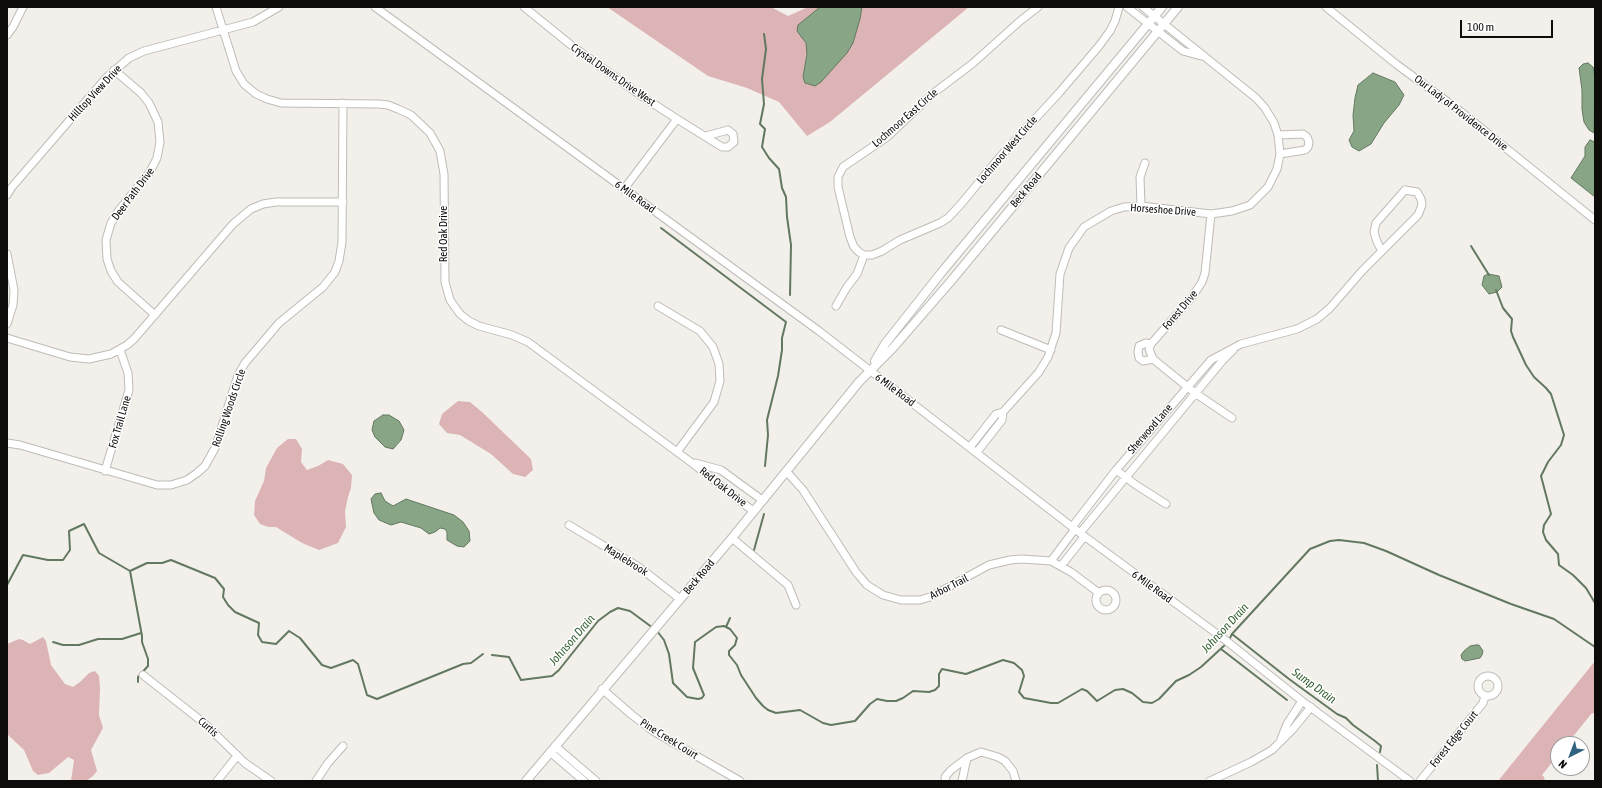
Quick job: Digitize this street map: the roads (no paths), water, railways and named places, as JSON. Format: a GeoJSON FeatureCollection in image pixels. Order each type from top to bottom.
{"type":"FeatureCollection","features":[{"type":"Feature","properties":{"kind":"main road","name":"Beck Road"},"geometry":{"type":"LineString","coordinates":[[870,370],[885,344],[941,273],[1162,7]]}},
{"type":"Feature","properties":{"kind":"main road","name":"Beck Road"},"geometry":{"type":"LineString","coordinates":[[526,781],[602,689],[732,538],[870,370],[892,348],[951,281],[1178,7]]}},
{"type":"Feature","properties":{"kind":"street"},"geometry":{"type":"LineString","coordinates":[[7,36],[23,7]]}},
{"type":"Feature","properties":{"kind":"street","name":"Red Oak Drive"},"geometry":{"type":"LineString","coordinates":[[216,7],[236,71],[244,84],[256,94],[281,103],[379,104],[398,109],[420,123],[436,142],[442,157],[444,174],[445,282],[450,300],[460,314],[479,326],[512,335],[528,342],[692,463],[753,511]]}},
{"type":"Feature","properties":{"kind":"street","name":"Hilltop View Drive"},"geometry":{"type":"LineString","coordinates":[[7,196],[12,187],[114,70],[129,58],[144,51],[253,22],[279,7]]}},
{"type":"Feature","properties":{"kind":"street","name":"6 Mile Road"},"geometry":{"type":"LineString","coordinates":[[375,7],[819,331],[1078,532],[1224,639],[1302,701],[1410,781]]}},
{"type":"Feature","properties":{"kind":"street","name":"Crystal Downs Drive West"},"geometry":{"type":"LineString","coordinates":[[524,7],[576,49],[642,97],[706,136]]}},
{"type":"Feature","properties":{"kind":"street","name":"Lochmoor East Circle"},"geometry":{"type":"LineString","coordinates":[[864,255],[854,247],[850,237],[838,187],[838,177],[843,167],[887,137],[935,92],[980,57],[1038,7]]}},
{"type":"Feature","properties":{"kind":"street","name":"Lochmoor West Circle"},"geometry":{"type":"LineString","coordinates":[[864,255],[872,255],[882,251],[900,240],[940,223],[948,218],[962,204],[998,159],[1059,93],[1099,46],[1110,31],[1119,7]]}},
{"type":"Feature","properties":{"kind":"street","name":"Horseshoe Drive"},"geometry":{"type":"LineString","coordinates":[[1127,7],[1183,51],[1203,57]]}},
{"type":"Feature","properties":{"kind":"street","name":"Horseshoe Drive"},"geometry":{"type":"LineString","coordinates":[[970,447],[996,414],[1003,412],[1039,372],[1051,350],[1056,333],[1060,274],[1069,248],[1084,227],[1111,211],[1124,207],[1140,206],[1211,214],[1232,211],[1250,205],[1268,187],[1277,169],[1280,154],[1278,135],[1274,123],[1265,108],[1256,98],[1203,57],[1143,7]]}},
{"type":"Feature","properties":{"kind":"street","name":"Our Lady of Providence Drive"},"geometry":{"type":"LineString","coordinates":[[1326,7],[1396,64],[1460,111],[1595,220]]}},
{"type":"Feature","properties":{"kind":"street","name":"Deer Path Drive"},"geometry":{"type":"LineString","coordinates":[[114,70],[141,93],[149,103],[158,122],[160,142],[157,158],[150,172],[119,210],[111,223],[106,240],[107,259],[111,271],[118,282],[155,315]]}},
{"type":"Feature","properties":{"kind":"street","name":"Rolling Woods Circle"},"geometry":{"type":"LineString","coordinates":[[7,443],[20,445],[149,484],[165,486],[187,480],[205,466],[215,448],[238,376],[245,363],[279,323],[318,292],[334,272],[339,261],[342,248],[343,103]]}},
{"type":"Feature","properties":{"kind":"street"},"geometry":{"type":"LineString","coordinates":[[624,189],[677,119]]}},
{"type":"Feature","properties":{"kind":"street"},"geometry":{"type":"LineString","coordinates":[[1278,135],[1303,134],[1307,137],[1309,142],[1308,147],[1305,150],[1280,154]]}},
{"type":"Feature","properties":{"kind":"street"},"geometry":{"type":"LineString","coordinates":[[1140,206],[1140,178],[1145,163]]}},
{"type":"Feature","properties":{"kind":"street","name":"Sherwood Lane"},"geometry":{"type":"LineString","coordinates":[[1078,532],[1116,470],[1211,360],[1241,344],[1297,329],[1317,319],[1330,308],[1362,271],[1382,252],[1418,215],[1422,205],[1421,199],[1417,192],[1412,190],[1403,192],[1376,223],[1374,232],[1376,242],[1382,252]]}},
{"type":"Feature","properties":{"kind":"street"},"geometry":{"type":"LineString","coordinates":[[7,338],[63,356],[77,358],[101,357],[120,350],[134,339],[233,224],[251,209],[263,204],[276,202],[343,202]]}},
{"type":"Feature","properties":{"kind":"street","name":"Forest Drive"},"geometry":{"type":"LineString","coordinates":[[1153,359],[1143,361],[1139,358],[1139,346],[1146,343],[1151,344],[1192,297],[1202,282],[1205,273],[1211,214]]}},
{"type":"Feature","properties":{"kind":"street"},"geometry":{"type":"LineString","coordinates":[[7,254],[14,290],[13,304],[7,324]]}},
{"type":"Feature","properties":{"kind":"street"},"geometry":{"type":"LineString","coordinates":[[836,306],[847,287],[857,274],[864,255]]}},
{"type":"Feature","properties":{"kind":"street"},"geometry":{"type":"LineString","coordinates":[[658,306],[700,331],[713,347],[719,364],[720,381],[714,402],[677,452]]}},
{"type":"Feature","properties":{"kind":"street"},"geometry":{"type":"LineString","coordinates":[[1001,330],[1051,350]]}},
{"type":"Feature","properties":{"kind":"street"},"geometry":{"type":"LineString","coordinates":[[1151,344],[1149,349],[1153,359],[1195,393],[1232,418]]}},
{"type":"Feature","properties":{"kind":"street","name":"Sherwood Lane"},"geometry":{"type":"LineString","coordinates":[[1078,532],[1222,360],[1241,344]]}},
{"type":"Feature","properties":{"kind":"street","name":"Fox Trail Lane"},"geometry":{"type":"LineString","coordinates":[[105,471],[129,390],[128,373],[120,350]]}},
{"type":"Feature","properties":{"kind":"street","name":"Horseshoe Drive"},"geometry":{"type":"LineString","coordinates":[[976,452],[1002,420],[1003,412]]}},
{"type":"Feature","properties":{"kind":"street","name":"Red Oak Drive"},"geometry":{"type":"LineString","coordinates":[[692,463],[721,470],[762,500]]}},
{"type":"Feature","properties":{"kind":"street"},"geometry":{"type":"LineString","coordinates":[[1116,470],[1166,504]]}},
{"type":"Feature","properties":{"kind":"street","name":"Arbor Trail"},"geometry":{"type":"LineString","coordinates":[[786,471],[803,490],[862,580],[875,591],[893,598],[912,600],[930,597],[942,592],[979,570],[997,563],[1022,559],[1051,561],[1071,572],[1099,593]]}},
{"type":"Feature","properties":{"kind":"street","name":"Maplebrook"},"geometry":{"type":"LineString","coordinates":[[569,525],[639,567],[680,599]]}},
{"type":"Feature","properties":{"kind":"street"},"geometry":{"type":"LineString","coordinates":[[1051,561],[1078,532]]}},
{"type":"Feature","properties":{"kind":"street"},"geometry":{"type":"LineString","coordinates":[[1061,566],[1078,532]]}},
{"type":"Feature","properties":{"kind":"street"},"geometry":{"type":"LineString","coordinates":[[732,538],[788,585],[796,605]]}},
{"type":"Feature","properties":{"kind":"street","name":"Curtis"},"geometry":{"type":"LineString","coordinates":[[143,675],[204,723],[237,756],[271,781]]}},
{"type":"Feature","properties":{"kind":"street","name":"Pine Creek Court"},"geometry":{"type":"LineString","coordinates":[[602,689],[653,731],[740,781]]}},
{"type":"Feature","properties":{"kind":"street","name":"Forest Edge Court"},"geometry":{"type":"LineString","coordinates":[[1420,781],[1483,703],[1485,696]]}},
{"type":"Feature","properties":{"kind":"street"},"geometry":{"type":"LineString","coordinates":[[1279,743],[1287,724],[1302,701]]}},
{"type":"Feature","properties":{"kind":"street"},"geometry":{"type":"LineString","coordinates":[[1210,781],[1266,755],[1293,730],[1311,707]]}},
{"type":"Feature","properties":{"kind":"street"},"geometry":{"type":"LineString","coordinates":[[316,781],[342,746]]}},
{"type":"Feature","properties":{"kind":"street"},"geometry":{"type":"LineString","coordinates":[[552,749],[584,781]]}},
{"type":"Feature","properties":{"kind":"street"},"geometry":{"type":"LineString","coordinates":[[552,749],[596,781]]}},
{"type":"Feature","properties":{"kind":"street"},"geometry":{"type":"LineString","coordinates":[[946,781],[945,777],[947,773],[967,758],[981,752],[998,757],[1010,766],[1016,776],[1016,781]]}},
{"type":"Feature","properties":{"kind":"street"},"geometry":{"type":"LineString","coordinates":[[217,781],[237,756]]}},
{"type":"Feature","properties":{"kind":"street"},"geometry":{"type":"LineString","coordinates":[[962,781],[967,758]]}},
{"type":"Feature","properties":{"kind":"waterway"},"geometry":{"type":"LineString","coordinates":[[764,34],[766,49],[762,79],[764,104],[760,124],[765,129],[762,147],[779,169],[782,188],[786,197],[791,245],[790,295]]}},
{"type":"Feature","properties":{"kind":"waterway"},"geometry":{"type":"LineString","coordinates":[[661,228],[786,322],[782,338],[782,350],[778,376],[767,420],[768,435],[765,466]]}},
{"type":"Feature","properties":{"kind":"waterway"},"geometry":{"type":"LineString","coordinates":[[1471,246],[1489,275]]}},
{"type":"Feature","properties":{"kind":"waterway"},"geometry":{"type":"LineString","coordinates":[[1496,290],[1503,308],[1512,319],[1511,331],[1526,365],[1534,377],[1551,394],[1564,435],[1561,445],[1548,462],[1541,476],[1551,514],[1544,525],[1543,532],[1546,540],[1558,554],[1559,565],[1573,575],[1586,588],[1595,603]]}},
{"type":"Feature","properties":{"kind":"waterway"},"geometry":{"type":"LineString","coordinates":[[754,550],[764,514]]}},
{"type":"Feature","properties":{"kind":"waterway","name":"Johnson Drain"},"geometry":{"type":"LineString","coordinates":[[7,585],[23,555],[48,560],[63,560],[70,550],[69,531],[84,524],[99,553],[130,571]]}},
{"type":"Feature","properties":{"kind":"waterway","name":"Johnson Drain"},"geometry":{"type":"LineString","coordinates":[[1229,640],[1232,634],[1310,549],[1330,541],[1339,540],[1364,543],[1386,551],[1439,575],[1511,604],[1554,619],[1595,647]]}},
{"type":"Feature","properties":{"kind":"waterway","name":"Johnson Drain"},"geometry":{"type":"LineString","coordinates":[[130,571],[147,563],[162,563],[171,560],[215,578],[224,589],[223,597],[228,605],[235,612],[259,623],[258,635],[262,642],[276,644],[289,631],[300,638],[322,665],[331,668],[353,660],[358,664],[367,695],[377,699],[463,664],[471,663],[483,654]]}},
{"type":"Feature","properties":{"kind":"waterway"},"geometry":{"type":"LineString","coordinates":[[130,571],[142,642],[148,659],[148,666],[138,677],[138,682]]}},
{"type":"Feature","properties":{"kind":"waterway","name":"Johnson Drain"},"geometry":{"type":"LineString","coordinates":[[492,655],[509,657],[521,680],[552,676],[559,670],[598,621],[618,608],[630,611],[653,628]]}},
{"type":"Feature","properties":{"kind":"waterway"},"geometry":{"type":"LineString","coordinates":[[726,627],[730,618]]}},
{"type":"Feature","properties":{"kind":"waterway","name":"Johnson Drain"},"geometry":{"type":"LineString","coordinates":[[657,631],[664,640],[669,654],[673,683],[687,697],[698,699],[702,698],[704,695],[693,668],[695,642],[716,627],[724,626],[730,629],[737,638],[735,645],[729,651],[729,655],[737,665],[741,675],[756,698],[763,706],[776,713],[800,710],[823,723],[831,725],[855,721],[870,704],[877,699],[896,701],[913,691],[929,692],[935,690],[939,686],[939,674],[942,669],[966,674],[1003,660],[1014,663],[1022,670],[1024,676],[1019,692],[1024,698],[1058,703],[1082,689],[1087,691],[1097,701],[1115,690],[1123,689],[1132,693],[1143,702],[1152,703],[1159,699],[1176,681],[1201,667],[1226,644]]}},
{"type":"Feature","properties":{"kind":"waterway"},"geometry":{"type":"LineString","coordinates":[[53,642],[63,645],[79,645],[98,639],[122,639],[141,633]]}},
{"type":"Feature","properties":{"kind":"waterway","name":"Sump Drain"},"geometry":{"type":"LineString","coordinates":[[1232,634],[1289,679],[1337,714],[1346,718],[1375,741],[1381,746],[1380,752]]}},
{"type":"Feature","properties":{"kind":"waterway"},"geometry":{"type":"LineString","coordinates":[[1221,649],[1287,700]]}},
{"type":"Feature","properties":{"kind":"waterway","name":"Sump Drain"},"geometry":{"type":"LineString","coordinates":[[1377,765],[1378,781]]}}]}
